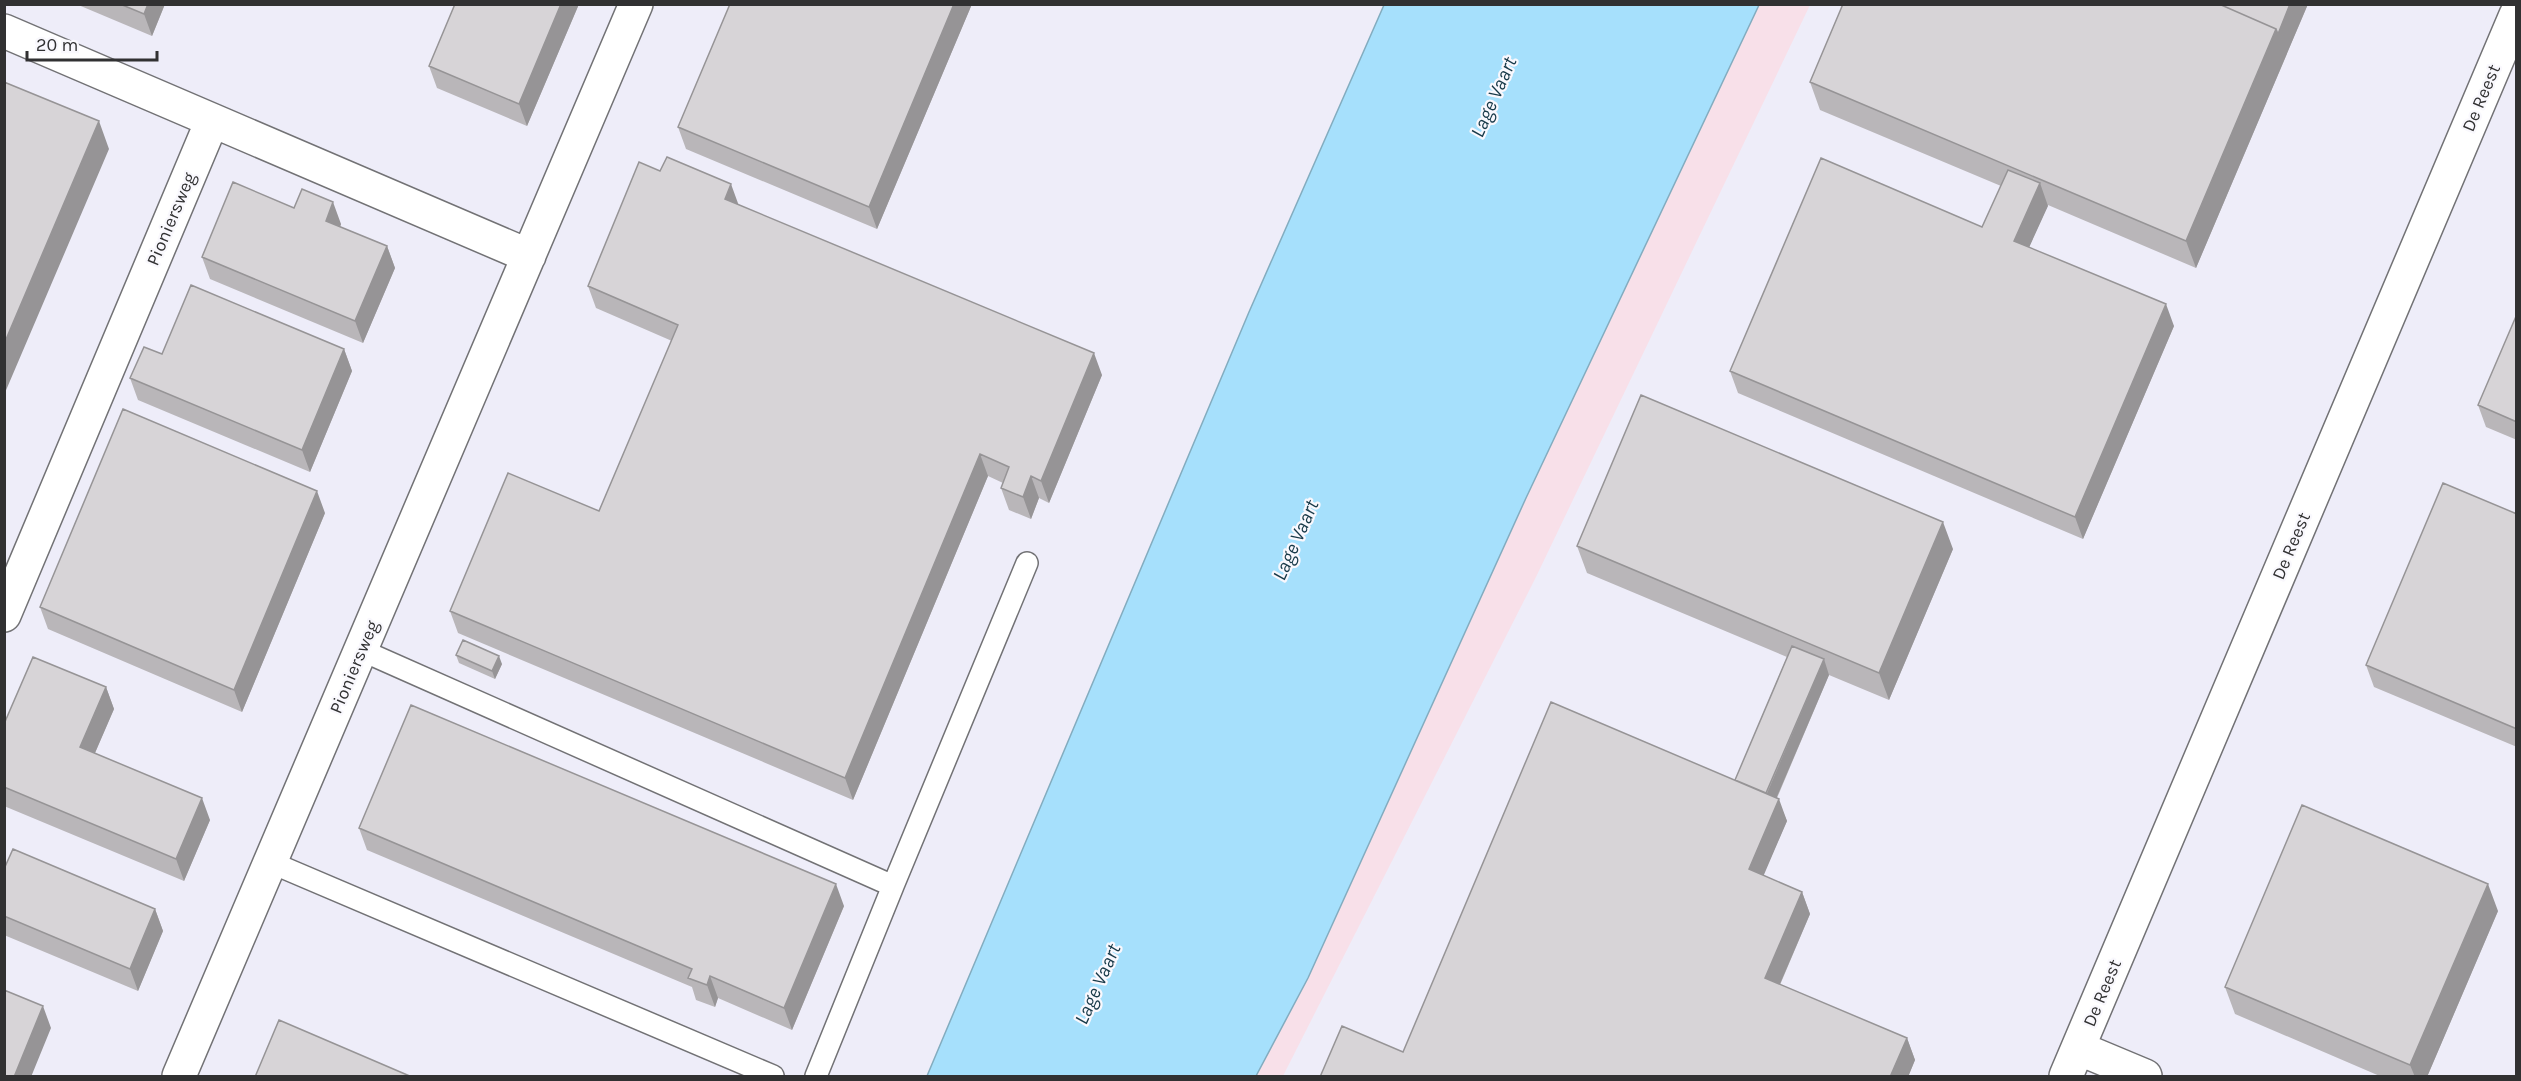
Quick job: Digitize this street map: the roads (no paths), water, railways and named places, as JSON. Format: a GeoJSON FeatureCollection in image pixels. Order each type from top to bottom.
{"type":"FeatureCollection","features":[{"type":"Feature","properties":{"kind":"street","name":"Pioniersweg"},"geometry":{"type":"LineString","coordinates":[[179,1077],[636,4]]}},
{"type":"Feature","properties":{"kind":"street","name":"De Reest"},"geometry":{"type":"LineString","coordinates":[[2072,1062],[2517,15]]}},
{"type":"Feature","properties":{"kind":"street"},"geometry":{"type":"LineString","coordinates":[[4,31],[529,256]]}},
{"type":"Feature","properties":{"kind":"street","name":"Pioniersweg"},"geometry":{"type":"LineString","coordinates":[[4,615],[212,121]]}},
{"type":"Feature","properties":{"kind":"street"},"geometry":{"type":"LineString","coordinates":[[2072,1062],[2145,1077]]}},
{"type":"Feature","properties":{"kind":"lane"},"geometry":{"type":"LineString","coordinates":[[816,1077],[1027,563]]}},
{"type":"Feature","properties":{"kind":"lane"},"geometry":{"type":"LineString","coordinates":[[361,650],[893,886]]}},
{"type":"Feature","properties":{"kind":"lane"},"geometry":{"type":"LineString","coordinates":[[270,862],[773,1077]]}},
{"type":"Feature","properties":{"kind":"water","name":"Lage Vaart"},"geometry":{"type":"Polygon","coordinates":[[[1384,5],[1759,5],[1526,498],[1308,978],[1256,1076],[927,1076],[1249,312],[1384,5]]]}}]}
